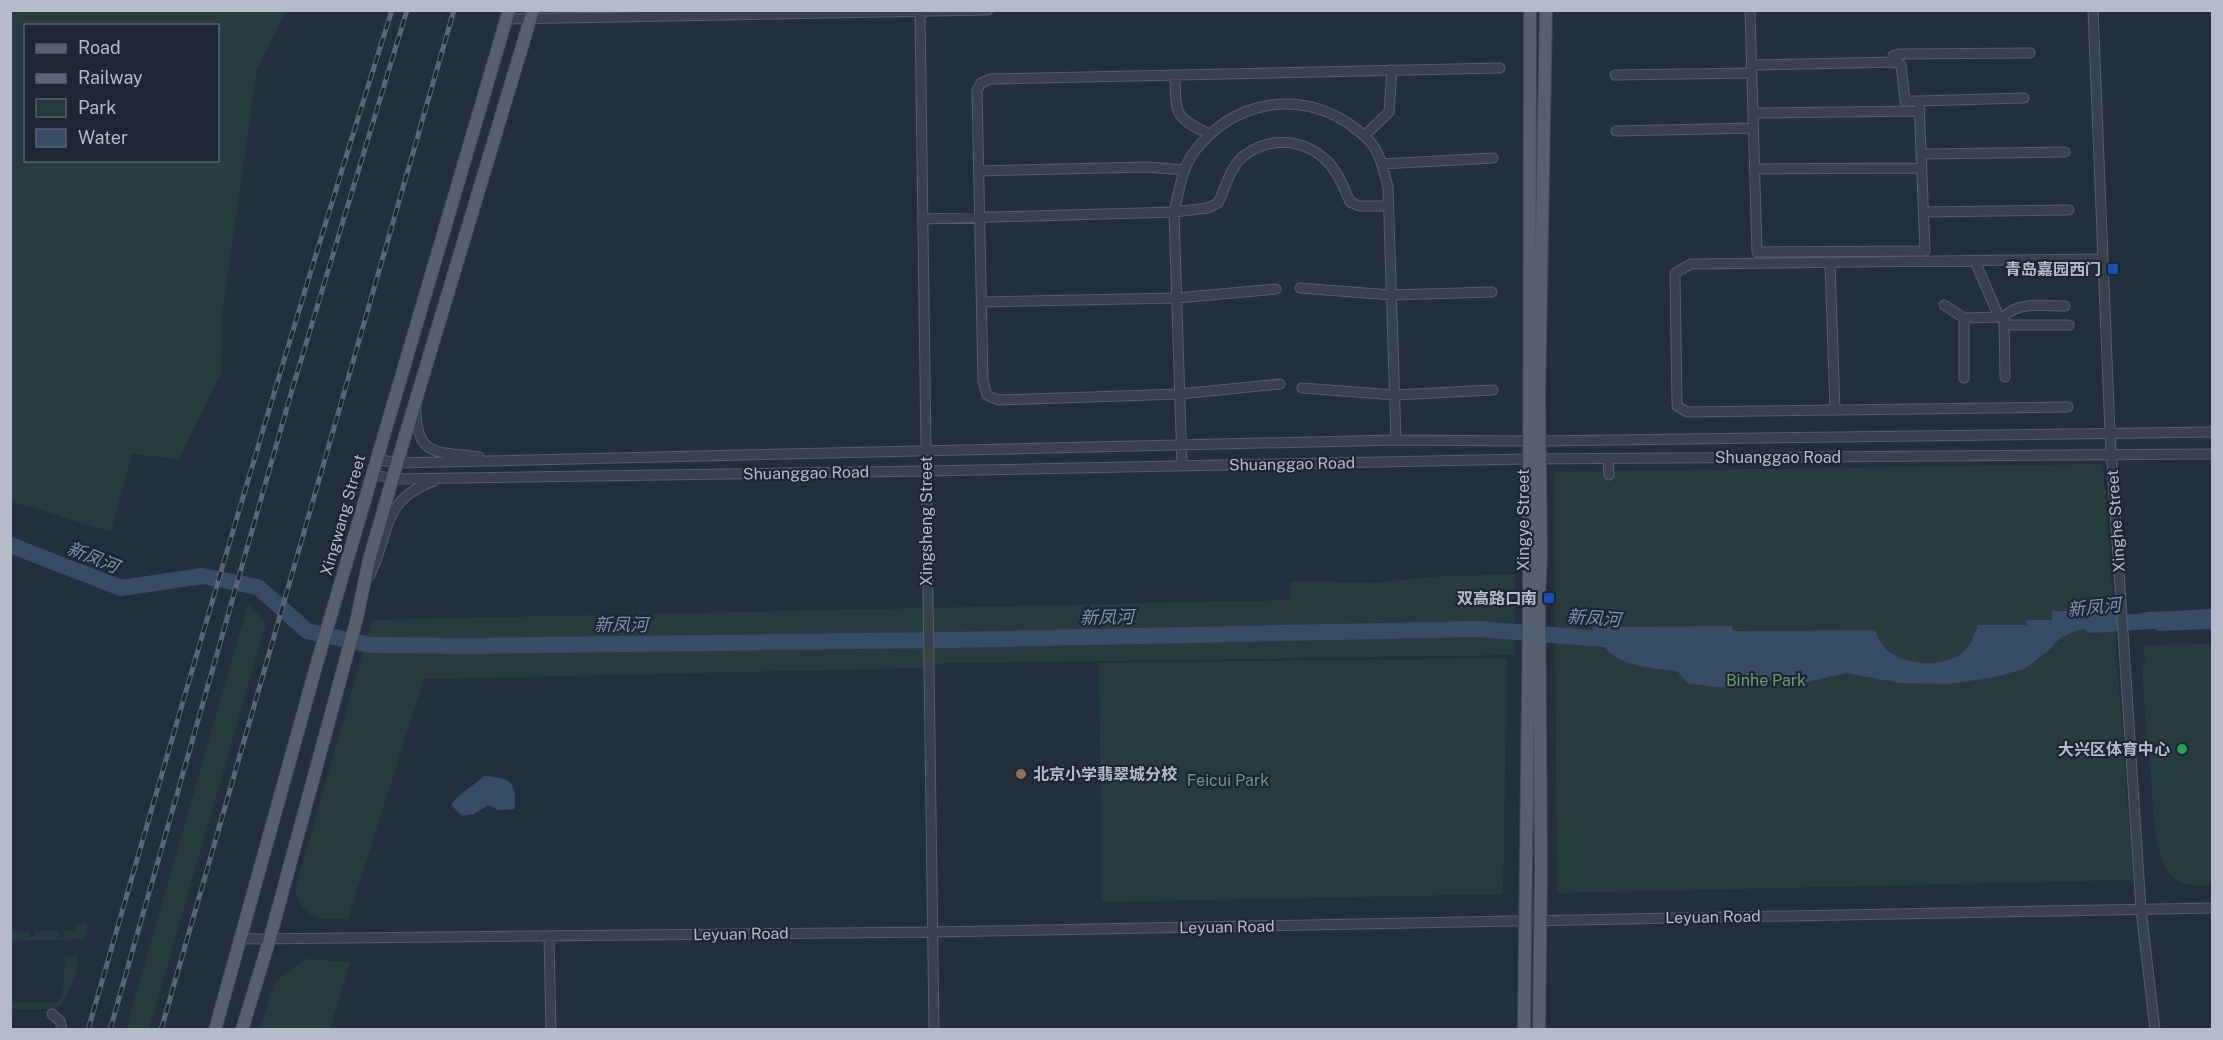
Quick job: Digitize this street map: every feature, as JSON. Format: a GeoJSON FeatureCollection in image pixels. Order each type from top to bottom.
{"type":"FeatureCollection","features":[{"type":"Feature","properties":{"kind":"main road","name":"Xingye Street"},"geometry":{"type":"LineString","coordinates":[[1530,10],[1534,459],[1541,556],[1534,608],[1540,921],[1539,1029]]}},
{"type":"Feature","properties":{"kind":"main road","name":"Xingye Street"},"geometry":{"type":"LineString","coordinates":[[1534,441],[1546,10]]}},
{"type":"Feature","properties":{"kind":"main road"},"geometry":{"type":"LineString","coordinates":[[242,1029],[270,938],[356,623],[384,508],[532,14]]}},
{"type":"Feature","properties":{"kind":"main road","name":"Xingwang Street"},"geometry":{"type":"LineString","coordinates":[[215,1029],[242,939],[317,663],[508,15]]}},
{"type":"Feature","properties":{"kind":"main road"},"geometry":{"type":"LineString","coordinates":[[391,410],[394,417],[399,419],[412,414]]}},
{"type":"Feature","properties":{"kind":"main road"},"geometry":{"type":"LineString","coordinates":[[364,501],[378,498],[382,501],[384,508]]}},
{"type":"Feature","properties":{"kind":"main road","name":"Xingye Street"},"geometry":{"type":"LineString","coordinates":[[1524,1029],[1525,921],[1534,646]]}},
{"type":"Feature","properties":{"kind":"street"},"geometry":{"type":"LineString","coordinates":[[508,15],[988,10]]}},
{"type":"Feature","properties":{"kind":"street"},"geometry":{"type":"LineString","coordinates":[[1750,10],[1756,252],[1925,251],[1920,106]]}},
{"type":"Feature","properties":{"kind":"street","name":"Xinghe Street"},"geometry":{"type":"LineString","coordinates":[[2093,10],[2111,454],[2141,909],[2155,1029]]}},
{"type":"Feature","properties":{"kind":"street","name":"Xingsheng Street"},"geometry":{"type":"LineString","coordinates":[[920,12],[934,1029]]}},
{"type":"Feature","properties":{"kind":"street"},"geometry":{"type":"LineString","coordinates":[[1893,63],[1893,56],[1899,54],[2030,53]]}},
{"type":"Feature","properties":{"kind":"street"},"geometry":{"type":"LineString","coordinates":[[1615,75],[1893,63],[1901,65],[1905,101],[1920,106]]}},
{"type":"Feature","properties":{"kind":"street"},"geometry":{"type":"LineString","coordinates":[[1280,384],[1180,394],[998,400],[987,395],[983,381],[977,90],[981,83],[990,79],[1500,68]]}},
{"type":"Feature","properties":{"kind":"street"},"geometry":{"type":"LineString","coordinates":[[1364,136],[1389,112],[1392,70]]}},
{"type":"Feature","properties":{"kind":"street"},"geometry":{"type":"LineString","coordinates":[[1175,75],[1178,113],[1187,124],[1209,134]]}},
{"type":"Feature","properties":{"kind":"street"},"geometry":{"type":"LineString","coordinates":[[1753,113],[2024,99]]}},
{"type":"Feature","properties":{"kind":"street"},"geometry":{"type":"LineString","coordinates":[[1182,466],[1174,212],[1185,170],[1192,154],[1209,134],[1233,117],[1255,108],[1282,103],[1326,110],[1364,136],[1373,145],[1382,164],[1388,187],[1389,206],[1396,440]]}},
{"type":"Feature","properties":{"kind":"street"},"geometry":{"type":"LineString","coordinates":[[1616,131],[1753,128]]}},
{"type":"Feature","properties":{"kind":"street"},"geometry":{"type":"LineString","coordinates":[[922,219],[1174,212],[1208,208],[1218,203],[1228,177],[1244,155],[1265,144],[1287,141],[1311,148],[1328,162],[1340,180],[1350,202],[1359,206],[1389,206]]}},
{"type":"Feature","properties":{"kind":"street"},"geometry":{"type":"LineString","coordinates":[[1922,154],[2066,152]]}},
{"type":"Feature","properties":{"kind":"street"},"geometry":{"type":"LineString","coordinates":[[1382,164],[1493,158]]}},
{"type":"Feature","properties":{"kind":"street"},"geometry":{"type":"LineString","coordinates":[[979,171],[1146,167],[1185,170]]}},
{"type":"Feature","properties":{"kind":"street"},"geometry":{"type":"LineString","coordinates":[[1754,169],[1922,168]]}},
{"type":"Feature","properties":{"kind":"street"},"geometry":{"type":"LineString","coordinates":[[1924,212],[2069,210]]}},
{"type":"Feature","properties":{"kind":"street"},"geometry":{"type":"LineString","coordinates":[[2068,407],[1687,412],[1677,406],[1676,273],[1691,264],[2103,259]]}},
{"type":"Feature","properties":{"kind":"street"},"geometry":{"type":"LineString","coordinates":[[1976,261],[2003,320],[2005,377]]}},
{"type":"Feature","properties":{"kind":"street"},"geometry":{"type":"LineString","coordinates":[[1830,262],[1835,410]]}},
{"type":"Feature","properties":{"kind":"street"},"geometry":{"type":"LineString","coordinates":[[1300,288],[1392,295],[1492,292]]}},
{"type":"Feature","properties":{"kind":"street"},"geometry":{"type":"LineString","coordinates":[[982,302],[1177,298],[1276,289]]}},
{"type":"Feature","properties":{"kind":"street"},"geometry":{"type":"LineString","coordinates":[[1944,305],[1964,318],[2069,325]]}},
{"type":"Feature","properties":{"kind":"street"},"geometry":{"type":"LineString","coordinates":[[2003,320],[2009,310],[2020,307],[2065,306]]}},
{"type":"Feature","properties":{"kind":"street"},"geometry":{"type":"LineString","coordinates":[[1964,318],[1964,378]]}},
{"type":"Feature","properties":{"kind":"street"},"geometry":{"type":"LineString","coordinates":[[1302,388],[1395,395],[1493,390]]}},
{"type":"Feature","properties":{"kind":"street"},"geometry":{"type":"LineString","coordinates":[[416,400],[418,432],[425,445],[433,451],[508,461]]}},
{"type":"Feature","properties":{"kind":"street","name":"Shuanggao Road"},"geometry":{"type":"LineString","coordinates":[[376,459],[397,463],[1396,440],[1534,441],[2212,432]]}},
{"type":"Feature","properties":{"kind":"street","name":"Shuanggao Road"},"geometry":{"type":"LineString","coordinates":[[372,474],[393,478],[442,478],[1534,459],[2212,453]]}},
{"type":"Feature","properties":{"kind":"street"},"geometry":{"type":"LineString","coordinates":[[1608,458],[1610,476]]}},
{"type":"Feature","properties":{"kind":"street"},"geometry":{"type":"LineString","coordinates":[[363,588],[376,560],[391,516],[399,502],[416,487],[442,478]]}},
{"type":"Feature","properties":{"kind":"street","name":"Leyuan Road"},"geometry":{"type":"LineString","coordinates":[[242,939],[932,932],[2212,908]]}},
{"type":"Feature","properties":{"kind":"street"},"geometry":{"type":"LineString","coordinates":[[549,936],[551,1029]]}},
{"type":"Feature","properties":{"kind":"street"},"geometry":{"type":"LineString","coordinates":[[52,1014],[60,1021],[62,1029]]}},
{"type":"Feature","properties":{"kind":"green space"},"geometry":{"type":"Polygon","coordinates":[[[10,11],[286,11],[257,69],[222,315],[221,373],[179,459],[132,454],[111,532],[11,501],[10,11]]]}},
{"type":"Feature","properties":{"kind":"green space","name":"Binhe Park"},"geometry":{"type":"Polygon","coordinates":[[[2103,464],[2133,883],[2125,880],[1557,893],[1554,472],[2103,464]]]}},
{"type":"Feature","properties":{"kind":"green space"},"geometry":{"type":"Polygon","coordinates":[[[1515,574],[1515,655],[947,663],[918,668],[424,679],[348,919],[321,918],[308,913],[295,889],[372,620],[1290,600],[1290,581],[1375,583],[1428,577],[1515,574]]]}},
{"type":"Feature","properties":{"kind":"green space"},"geometry":{"type":"Polygon","coordinates":[[[248,604],[266,623],[149,1029],[126,1029],[248,604]]]}},
{"type":"Feature","properties":{"kind":"green space","name":"大兴区体育中心"},"geometry":{"type":"Polygon","coordinates":[[[2212,644],[2212,885],[2192,885],[2173,877],[2160,854],[2156,837],[2149,752],[2152,752],[2151,747],[2147,747],[2143,645],[2212,644]]]}},
{"type":"Feature","properties":{"kind":"green space","name":"Feicui Park"},"geometry":{"type":"Polygon","coordinates":[[[1507,658],[1503,894],[1102,902],[1099,663],[1507,658]]]}},
{"type":"Feature","properties":{"kind":"green space"},"geometry":{"type":"Polygon","coordinates":[[[85,922],[88,927],[84,939],[11,941],[11,931],[30,932],[30,938],[35,937],[35,931],[58,931],[58,937],[64,937],[64,931],[75,931],[78,925],[85,922]]]}},
{"type":"Feature","properties":{"kind":"green space"},"geometry":{"type":"Polygon","coordinates":[[[77,956],[73,982],[60,1006],[51,1009],[11,1009],[11,1003],[58,1002],[63,992],[65,957],[77,956]]]}},
{"type":"Feature","properties":{"kind":"green space"},"geometry":{"type":"Polygon","coordinates":[[[305,959],[350,962],[330,1029],[260,1029],[274,983],[305,959]]]}},
{"type":"Feature","properties":{"kind":"water"},"geometry":{"type":"Polygon","coordinates":[[[2212,609],[2212,629],[2158,631],[2142,620],[2142,613],[2212,609]]]}},
{"type":"Feature","properties":{"kind":"water"},"geometry":{"type":"Polygon","coordinates":[[[2052,611],[2114,611],[2115,628],[2089,628],[2072,632],[2060,638],[2049,650],[2024,669],[1991,678],[1947,684],[1900,683],[1846,673],[1803,683],[1777,676],[1769,682],[1747,688],[1687,683],[1678,672],[1635,665],[1615,657],[1601,641],[1594,640],[1593,627],[1732,626],[1733,631],[1875,630],[1883,646],[1895,655],[1914,662],[1935,663],[1954,658],[1962,653],[1974,637],[1978,625],[2027,625],[2027,620],[2052,620],[2052,611]]]}},
{"type":"Feature","properties":{"kind":"water"},"geometry":{"type":"Polygon","coordinates":[[[485,776],[502,778],[511,784],[515,796],[514,809],[498,810],[488,805],[474,814],[462,816],[451,805],[485,776]]]}},
{"type":"Feature","properties":{"kind":"waterway","name":"新凤河"},"geometry":{"type":"LineString","coordinates":[[10,545],[121,588],[203,576],[258,587],[307,631],[370,645],[467,646],[947,640],[1479,629],[1615,640]]}},
{"type":"Feature","properties":{"kind":"waterway","name":"新凤河"},"geometry":{"type":"LineString","coordinates":[[2092,625],[2165,620]]}},
{"type":"Feature","properties":{"kind":"railway"},"geometry":{"type":"LineString","coordinates":[[88,1030],[237,519],[392,10]]}},
{"type":"Feature","properties":{"kind":"railway"},"geometry":{"type":"LineString","coordinates":[[110,1030],[292,390],[407,10]]}},
{"type":"Feature","properties":{"kind":"railway"},"geometry":{"type":"LineString","coordinates":[[161,1030],[454,10]]}},
{"type":"Feature","properties":{"kind":"place","name":"青岛嘉园西门"},"geometry":{"type":"Point","coordinates":[2113,269]}},
{"type":"Feature","properties":{"kind":"place","name":"双高路口南"},"geometry":{"type":"Point","coordinates":[1549,598]}},
{"type":"Feature","properties":{"kind":"place","name":"大兴区体育中心"},"geometry":{"type":"Point","coordinates":[2182,749]}},
{"type":"Feature","properties":{"kind":"place","name":"北京小学翡翠城分校"},"geometry":{"type":"Point","coordinates":[1021,774]}}]}
